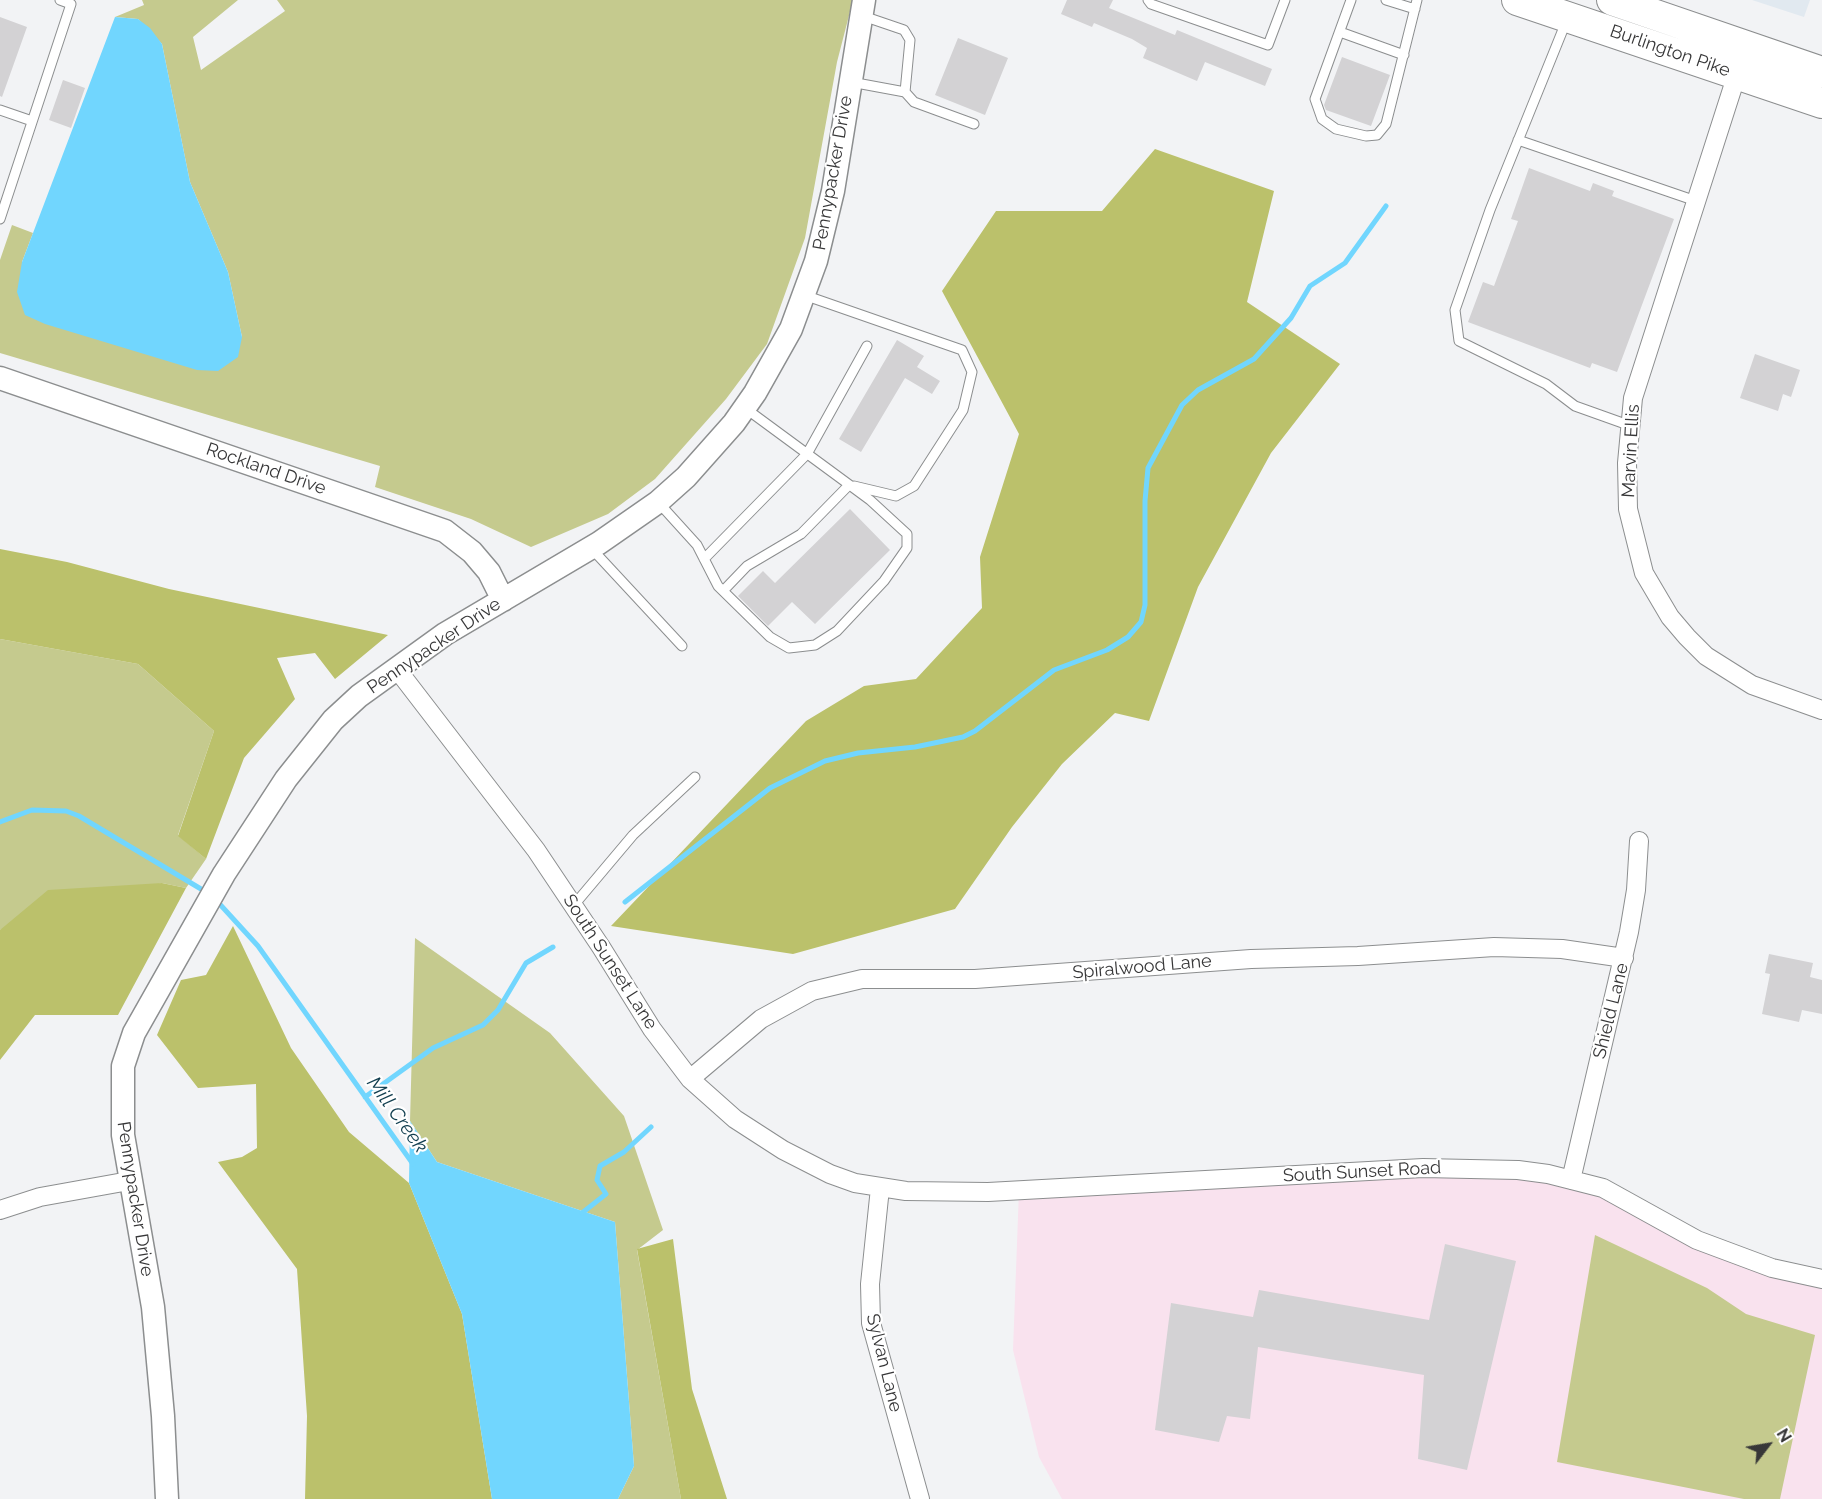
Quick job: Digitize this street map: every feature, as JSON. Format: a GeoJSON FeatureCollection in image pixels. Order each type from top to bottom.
{"type":"FeatureCollection","features":[{"type":"Feature","properties":{"kind":"highway","name":"Burlington Pike"},"geometry":{"type":"LineString","coordinates":[[1517,0],[1822,103]]}},
{"type":"Feature","properties":{"kind":"highway","name":"Burlington Pike"},"geometry":{"type":"LineString","coordinates":[[1612,0],[1821,70]]}},
{"type":"Feature","properties":{"kind":"street","name":"Pennypacker Drive"},"geometry":{"type":"LineString","coordinates":[[167,1499],[153,1307],[129,1181],[123,1135],[123,1066],[134,1033],[224,874],[286,779],[333,720],[359,696],[445,634],[591,548],[658,502],[711,451],[744,407],[773,362],[804,295],[826,226],[862,8]]}},
{"type":"Feature","properties":{"kind":"street","name":"Marvin Ellis"},"geometry":{"type":"LineString","coordinates":[[1737,74],[1633,398],[1627,463],[1628,509],[1644,573],[1670,617],[1706,656],[1752,685],[1822,710]]}},
{"type":"Feature","properties":{"kind":"street","name":"Rockland Drive"},"geometry":{"type":"LineString","coordinates":[[0,378],[445,531],[472,552],[489,572],[503,600]]}},
{"type":"Feature","properties":{"kind":"street","name":"South Sunset Lane"},"geometry":{"type":"LineString","coordinates":[[396,668],[494,794],[574,905],[652,1029],[690,1079],[735,1119],[783,1150],[830,1174],[880,1188]]}},
{"type":"Feature","properties":{"kind":"street","name":"Shield Lane"},"geometry":{"type":"LineString","coordinates":[[1571,1180],[1624,957],[1636,890],[1639,841]]}},
{"type":"Feature","properties":{"kind":"street","name":"Spiralwood Lane"},"geometry":{"type":"LineString","coordinates":[[690,1079],[761,1019],[812,991],[862,979],[975,979],[1241,960],[1358,956],[1494,947],[1562,949],[1624,957]]}},
{"type":"Feature","properties":{"kind":"street","name":"South Sunset Road"},"geometry":{"type":"LineString","coordinates":[[880,1188],[933,1192],[988,1192],[1456,1167],[1518,1170],[1603,1188],[1697,1240],[1723,1251],[1772,1268],[1822,1279]]}},
{"type":"Feature","properties":{"kind":"street"},"geometry":{"type":"LineString","coordinates":[[0,1210],[40,1197],[129,1181]]}},
{"type":"Feature","properties":{"kind":"street","name":"Sylvan Lane"},"geometry":{"type":"LineString","coordinates":[[880,1188],[870,1284],[871,1323],[920,1499]]}},
{"type":"Feature","properties":{"kind":"lane"},"geometry":{"type":"LineString","coordinates":[[0,219],[71,4],[60,0]]}},
{"type":"Feature","properties":{"kind":"lane"},"geometry":{"type":"LineString","coordinates":[[1148,0],[1151,4],[1268,45],[1285,0]]}},
{"type":"Feature","properties":{"kind":"lane"},"geometry":{"type":"LineString","coordinates":[[1351,0],[1315,99],[1322,119],[1336,129],[1366,136],[1377,135],[1386,124],[1416,4],[1386,0]]}},
{"type":"Feature","properties":{"kind":"lane"},"geometry":{"type":"LineString","coordinates":[[862,8],[904,30],[910,40],[905,92]]}},
{"type":"Feature","properties":{"kind":"lane"},"geometry":{"type":"LineString","coordinates":[[1568,17],[1490,210],[1455,310],[1459,341],[1546,384],[1575,406],[1631,426]]}},
{"type":"Feature","properties":{"kind":"lane"},"geometry":{"type":"LineString","coordinates":[[1340,32],[1404,55]]}},
{"type":"Feature","properties":{"kind":"lane"},"geometry":{"type":"LineString","coordinates":[[849,82],[905,92],[923,107],[974,124]]}},
{"type":"Feature","properties":{"kind":"lane"},"geometry":{"type":"LineString","coordinates":[[0,110],[32,121]]}},
{"type":"Feature","properties":{"kind":"lane"},"geometry":{"type":"LineString","coordinates":[[1518,140],[1696,201]]}},
{"type":"Feature","properties":{"kind":"lane"},"geometry":{"type":"LineString","coordinates":[[804,295],[962,350],[972,372],[963,410],[914,486],[896,496],[849,485]]}},
{"type":"Feature","properties":{"kind":"lane"},"geometry":{"type":"LineString","coordinates":[[704,559],[807,454],[867,346]]}},
{"type":"Feature","properties":{"kind":"lane"},"geometry":{"type":"LineString","coordinates":[[658,502],[697,545],[723,591],[770,638],[789,648],[815,645],[837,631],[884,581],[907,548],[907,534],[849,485],[744,407]]}},
{"type":"Feature","properties":{"kind":"lane"},"geometry":{"type":"LineString","coordinates":[[723,591],[747,566],[801,534],[849,485]]}},
{"type":"Feature","properties":{"kind":"lane"},"geometry":{"type":"LineString","coordinates":[[591,548],[682,646]]}},
{"type":"Feature","properties":{"kind":"lane"},"geometry":{"type":"LineString","coordinates":[[574,905],[633,835],[695,777]]}},
{"type":"Feature","properties":{"kind":"shaded area"},"geometry":{"type":"Polygon","coordinates":[[[1752,0],[1810,0],[1804,17],[1752,0]]]}},
{"type":"Feature","properties":{"kind":"shaded area"},"geometry":{"type":"Polygon","coordinates":[[[1423,1168],[1548,1174],[1822,1279],[1822,1499],[1062,1499],[1039,1457],[1013,1350],[1019,1190],[1423,1168]]]}},
{"type":"Feature","properties":{"kind":"green space"},"geometry":{"type":"Polygon","coordinates":[[[142,0],[238,0],[193,37],[201,70],[285,11],[277,0],[853,0],[837,62],[805,238],[767,344],[726,399],[655,479],[608,514],[531,547],[471,519],[375,487],[380,466],[0,353],[0,260],[12,225],[33,233],[22,262],[242,337],[228,272],[190,182],[162,44],[138,19],[115,17],[144,5],[142,0]]]}},
{"type":"Feature","properties":{"kind":"green space"},"geometry":{"type":"Polygon","coordinates":[[[1155,149],[1274,191],[1247,302],[1340,364],[1271,453],[1198,587],[1149,721],[1115,713],[1062,764],[1012,827],[955,909],[793,954],[611,926],[806,721],[864,686],[916,679],[982,608],[980,557],[1019,434],[942,291],[996,211],[1102,211],[1155,149]]]}},
{"type":"Feature","properties":{"kind":"green space"},"geometry":{"type":"Polygon","coordinates":[[[0,549],[67,562],[169,589],[388,635],[335,679],[315,653],[277,658],[295,699],[244,758],[206,859],[178,836],[214,731],[138,664],[0,639],[0,549]]]}},
{"type":"Feature","properties":{"kind":"green space"},"geometry":{"type":"Polygon","coordinates":[[[0,639],[138,664],[214,731],[178,835],[206,859],[186,888],[162,883],[0,930],[0,639]]]}},
{"type":"Feature","properties":{"kind":"green space"},"geometry":{"type":"Polygon","coordinates":[[[162,883],[186,888],[118,1015],[35,1015],[0,1060],[0,930],[48,890],[162,883]]]}},
{"type":"Feature","properties":{"kind":"green space"},"geometry":{"type":"Polygon","coordinates":[[[233,926],[291,1048],[349,1132],[409,1183],[462,1314],[492,1499],[305,1499],[307,1416],[297,1269],[218,1162],[242,1157],[257,1148],[256,1084],[198,1088],[157,1035],[181,980],[206,975],[233,926]]]}},
{"type":"Feature","properties":{"kind":"green space"},"geometry":{"type":"Polygon","coordinates":[[[415,938],[550,1033],[624,1116],[663,1230],[637,1250],[681,1499],[618,1499],[634,1466],[615,1222],[437,1162],[410,1121],[415,938]]]}},
{"type":"Feature","properties":{"kind":"green space"},"geometry":{"type":"Polygon","coordinates":[[[1595,1235],[1707,1288],[1746,1314],[1815,1335],[1780,1499],[1744,1499],[1557,1462],[1595,1235]]]}},
{"type":"Feature","properties":{"kind":"green space"},"geometry":{"type":"Polygon","coordinates":[[[673,1239],[692,1389],[727,1499],[681,1499],[637,1249],[673,1239]]]}},
{"type":"Feature","properties":{"kind":"water"},"geometry":{"type":"Polygon","coordinates":[[[115,17],[138,19],[150,28],[162,44],[190,182],[228,272],[242,337],[238,357],[218,371],[197,370],[45,324],[25,315],[17,292],[22,262],[115,17]]]}},
{"type":"Feature","properties":{"kind":"water"},"geometry":{"type":"Polygon","coordinates":[[[410,1121],[437,1162],[615,1222],[634,1466],[618,1499],[492,1499],[462,1314],[409,1183],[410,1121]]]}},
{"type":"Feature","properties":{"kind":"building"},"geometry":{"type":"Polygon","coordinates":[[[1067,0],[1113,0],[1109,8],[1175,35],[1177,30],[1272,69],[1265,86],[1205,62],[1197,81],[1143,58],[1147,48],[1132,39],[1094,23],[1092,27],[1061,14],[1067,0]]]}},
{"type":"Feature","properties":{"kind":"building"},"geometry":{"type":"Polygon","coordinates":[[[0,17],[27,27],[2,97],[0,96],[0,17]]]}},
{"type":"Feature","properties":{"kind":"building"},"geometry":{"type":"Polygon","coordinates":[[[958,38],[1008,58],[985,115],[935,95],[958,38]]]}},
{"type":"Feature","properties":{"kind":"building"},"geometry":{"type":"Polygon","coordinates":[[[1342,57],[1390,75],[1371,126],[1326,110],[1324,105],[1342,57]]]}},
{"type":"Feature","properties":{"kind":"building"},"geometry":{"type":"Polygon","coordinates":[[[63,80],[85,88],[71,128],[49,120],[63,80]]]}},
{"type":"Feature","properties":{"kind":"building"},"geometry":{"type":"Polygon","coordinates":[[[1529,168],[1590,191],[1593,183],[1614,191],[1612,196],[1674,219],[1617,372],[1592,363],[1590,368],[1468,322],[1483,282],[1494,286],[1518,221],[1511,219],[1529,168]]]}},
{"type":"Feature","properties":{"kind":"building"},"geometry":{"type":"Polygon","coordinates":[[[897,340],[924,356],[917,367],[940,381],[932,394],[905,378],[861,452],[839,439],[897,340]]]}},
{"type":"Feature","properties":{"kind":"building"},"geometry":{"type":"Polygon","coordinates":[[[1755,354],[1800,370],[1791,397],[1783,394],[1778,411],[1740,398],[1755,354]]]}},
{"type":"Feature","properties":{"kind":"building"},"geometry":{"type":"Polygon","coordinates":[[[850,509],[890,550],[815,624],[792,602],[768,626],[738,596],[763,571],[775,583],[850,509]]]}},
{"type":"Feature","properties":{"kind":"building"},"geometry":{"type":"Polygon","coordinates":[[[1769,954],[1813,963],[1810,977],[1822,980],[1822,1014],[1802,1010],[1799,1022],[1762,1014],[1770,974],[1765,973],[1769,954]]]}},
{"type":"Feature","properties":{"kind":"building"},"geometry":{"type":"Polygon","coordinates":[[[1445,1244],[1516,1261],[1467,1470],[1418,1459],[1424,1375],[1258,1347],[1250,1419],[1227,1416],[1219,1442],[1155,1430],[1171,1303],[1253,1317],[1259,1290],[1429,1320],[1445,1244]]]}},
{"type":"Feature","properties":{"kind":"waterway"},"geometry":{"type":"LineString","coordinates":[[625,902],[770,788],[825,761],[858,753],[915,747],[963,737],[975,731],[1054,670],[1107,650],[1128,637],[1141,622],[1145,605],[1145,501],[1148,468],[1182,405],[1198,390],[1254,359],[1291,318],[1310,286],[1345,263],[1386,206]]}},
{"type":"Feature","properties":{"kind":"waterway","name":"Mill Creek"},"geometry":{"type":"LineString","coordinates":[[0,822],[32,810],[66,811],[79,816],[206,892]]}},
{"type":"Feature","properties":{"kind":"waterway","name":"Mill Creek"},"geometry":{"type":"LineString","coordinates":[[216,900],[258,946],[413,1164]]}},
{"type":"Feature","properties":{"kind":"waterway"},"geometry":{"type":"LineString","coordinates":[[365,1097],[433,1048],[483,1025],[498,1010],[526,963],[553,947]]}},
{"type":"Feature","properties":{"kind":"waterway"},"geometry":{"type":"LineString","coordinates":[[582,1213],[606,1194],[597,1180],[600,1166],[624,1152],[651,1127]]}}]}
